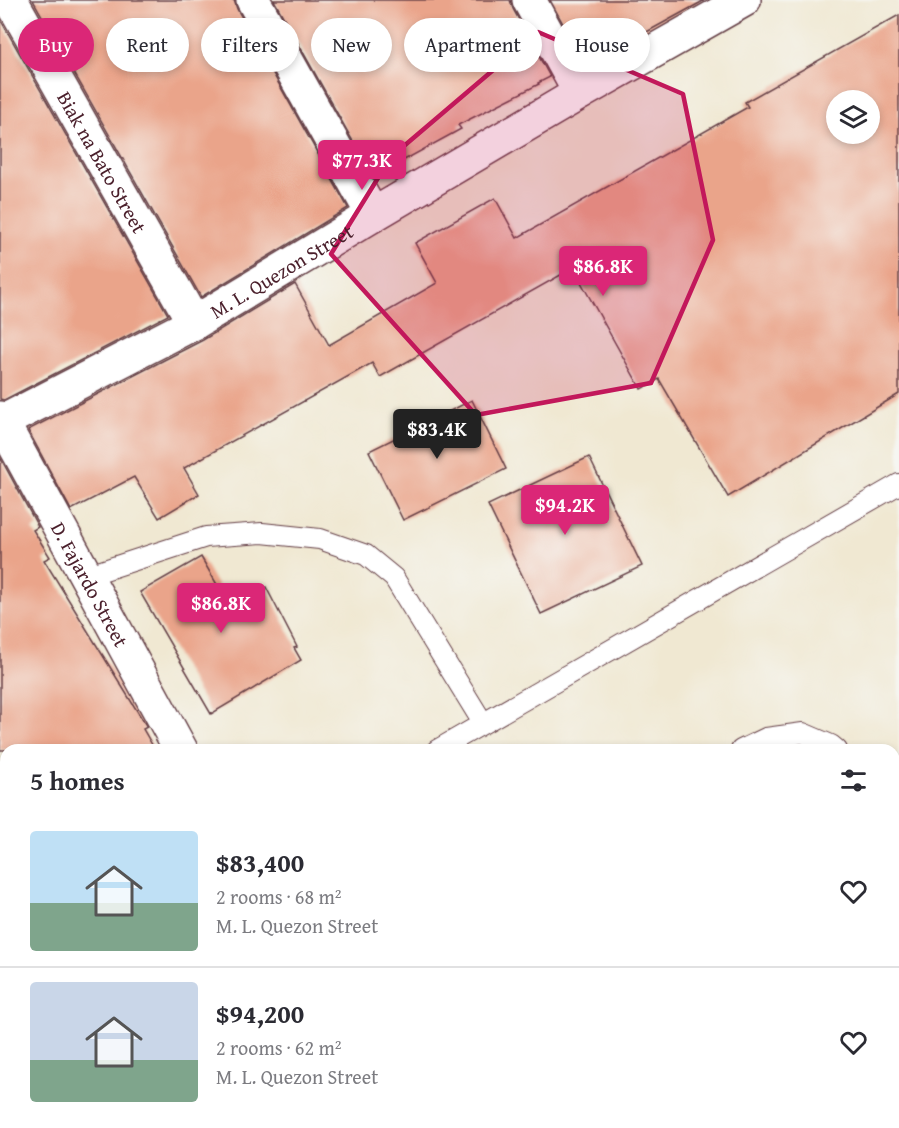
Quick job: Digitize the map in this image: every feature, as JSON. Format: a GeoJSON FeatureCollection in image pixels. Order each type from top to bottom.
{"type":"FeatureCollection","features":[{"type":"Feature","properties":{"kind":"street","name":"Biak na Bato Street"},"geometry":{"type":"LineString","coordinates":[[11,0],[194,324]]}},
{"type":"Feature","properties":{"kind":"street"},"geometry":{"type":"LineString","coordinates":[[253,0],[372,215]]}},
{"type":"Feature","properties":{"kind":"street"},"geometry":{"type":"LineString","coordinates":[[529,0],[580,93]]}},
{"type":"Feature","properties":{"kind":"street","name":"M. L. Quezon Street"},"geometry":{"type":"LineString","coordinates":[[1,421],[194,324],[372,215],[744,0]]}},
{"type":"Feature","properties":{"kind":"street","name":"D. Fajardo Street"},"geometry":{"type":"LineString","coordinates":[[1,421],[178,744]]}},
{"type":"Feature","properties":{"kind":"lane"},"geometry":{"type":"LineString","coordinates":[[447,744],[899,484]]}},
{"type":"Feature","properties":{"kind":"lane"},"geometry":{"type":"LineString","coordinates":[[86,576],[206,537],[262,533],[320,539],[366,555],[394,578],[483,723]]}},
{"type":"Feature","properties":{"kind":"lane"},"geometry":{"type":"LineString","coordinates":[[754,744],[766,738],[803,733],[829,744]]}},
{"type":"Feature","properties":{"kind":"highlighted area"},"geometry":{"type":"Polygon","coordinates":[[[538,32],[683,94],[713,240],[651,383],[476,415],[331,254],[391,157],[538,32]]]}},
{"type":"Feature","properties":{"kind":"building"},"geometry":{"type":"Polygon","coordinates":[[[33,0],[234,0],[242,18],[201,18],[201,72],[272,72],[348,208],[201,297],[74,72],[94,72],[94,18],[43,18],[33,0]]]}},
{"type":"Feature","properties":{"kind":"building"},"geometry":{"type":"Polygon","coordinates":[[[274,0],[510,0],[518,18],[404,18],[404,72],[542,72],[542,62],[550,77],[458,125],[461,129],[373,177],[314,72],[392,72],[392,18],[311,18],[311,66],[299,45],[299,18],[284,18],[274,0]]]}},
{"type":"Feature","properties":{"kind":"building"},"geometry":{"type":"Polygon","coordinates":[[[550,0],[705,0],[650,30],[650,18],[560,18],[550,0]]]}},
{"type":"Feature","properties":{"kind":"building"},"geometry":{"type":"Polygon","coordinates":[[[899,15],[899,394],[728,497],[659,379],[641,389],[573,268],[380,377],[372,363],[184,468],[199,494],[159,518],[134,477],[71,510],[28,430],[203,340],[295,284],[329,345],[437,283],[415,243],[495,198],[517,238],[748,107],[745,102],[899,15]]]}},
{"type":"Feature","properties":{"kind":"building"},"geometry":{"type":"Polygon","coordinates":[[[0,19],[18,51],[18,72],[30,72],[168,315],[4,400],[0,399],[0,19]]]}},
{"type":"Feature","properties":{"kind":"building"},"geometry":{"type":"Polygon","coordinates":[[[472,400],[506,469],[403,520],[369,451],[472,400]]]}},
{"type":"Feature","properties":{"kind":"building"},"geometry":{"type":"Polygon","coordinates":[[[0,457],[38,527],[33,530],[50,557],[44,560],[147,727],[143,729],[152,744],[0,744],[0,457]]]}},
{"type":"Feature","properties":{"kind":"building"},"geometry":{"type":"Polygon","coordinates":[[[589,457],[642,566],[541,614],[488,505],[589,457]]]}},
{"type":"Feature","properties":{"kind":"building"},"geometry":{"type":"Polygon","coordinates":[[[201,557],[230,607],[266,587],[297,647],[294,648],[301,660],[211,714],[140,592],[201,557]]]}}]}
